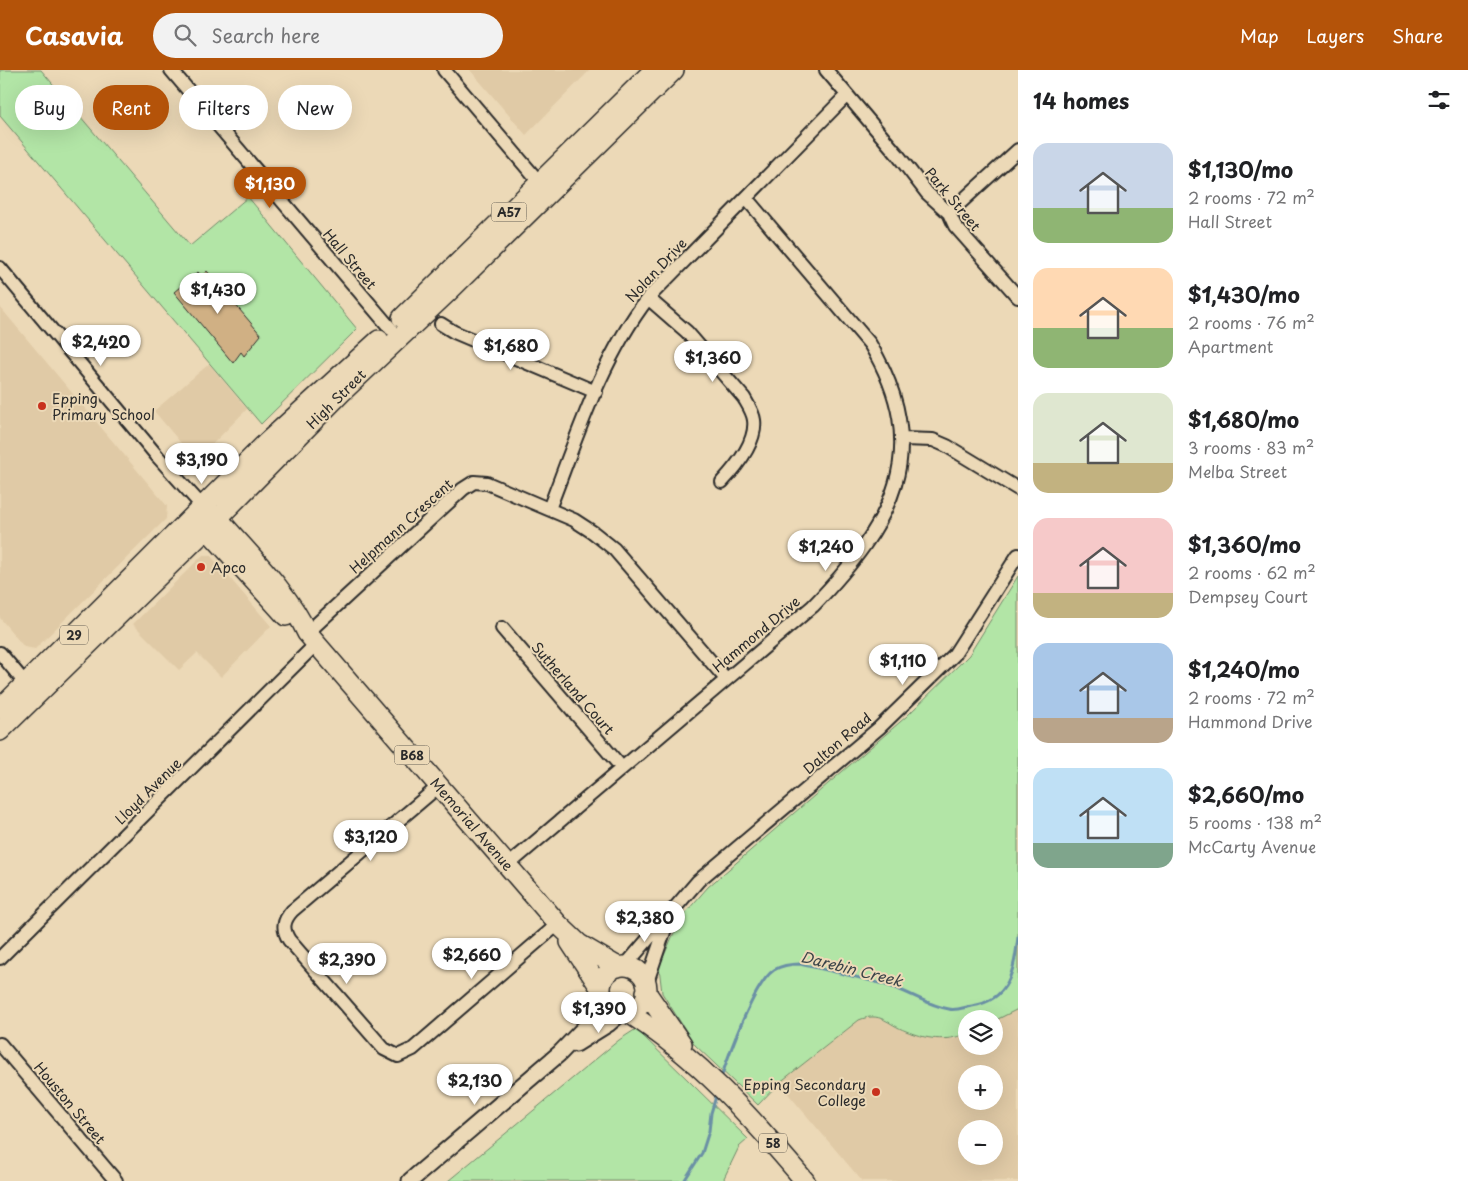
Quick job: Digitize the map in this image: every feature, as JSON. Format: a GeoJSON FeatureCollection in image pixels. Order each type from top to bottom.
{"type":"FeatureCollection","features":[{"type":"Feature","properties":{"kind":"main road","name":"High Street"},"geometry":{"type":"LineString","coordinates":[[0,731],[31,690],[202,506],[296,414],[391,329],[654,70]]}},
{"type":"Feature","properties":{"kind":"main road","name":"High Street"},"geometry":{"type":"LineString","coordinates":[[0,709],[31,690],[213,524],[341,393],[448,293],[674,70]]}},
{"type":"Feature","properties":{"kind":"main road","name":"Memorial Avenue"},"geometry":{"type":"LineString","coordinates":[[202,506],[213,524],[279,590],[312,638],[558,924],[578,944],[621,967]]}},
{"type":"Feature","properties":{"kind":"main road","name":"Memorial Avenue"},"geometry":{"type":"LineString","coordinates":[[558,924],[601,991]]}},
{"type":"Feature","properties":{"kind":"main road","name":"58"},"geometry":{"type":"LineString","coordinates":[[621,967],[639,972],[646,989],[671,1031],[700,1066],[739,1105],[805,1181]]}},
{"type":"Feature","properties":{"kind":"main road"},"geometry":{"type":"LineString","coordinates":[[601,991],[606,975],[621,967]]}},
{"type":"Feature","properties":{"kind":"main road"},"geometry":{"type":"LineString","coordinates":[[625,1012],[640,1005],[646,989]]}},
{"type":"Feature","properties":{"kind":"main road","name":"58"},"geometry":{"type":"LineString","coordinates":[[601,991],[608,1006],[625,1012],[700,1066]]}},
{"type":"Feature","properties":{"kind":"street","name":"Hall Street"},"geometry":{"type":"LineString","coordinates":[[171,70],[391,329]]}},
{"type":"Feature","properties":{"kind":"street"},"geometry":{"type":"LineString","coordinates":[[444,70],[539,182]]}},
{"type":"Feature","properties":{"kind":"street","name":"Park Street"},"geometry":{"type":"LineString","coordinates":[[826,70],[897,154],[927,193],[949,208],[955,226],[1018,297]]}},
{"type":"Feature","properties":{"kind":"street","name":"Nolan Drive"},"geometry":{"type":"LineString","coordinates":[[549,509],[596,392],[624,332],[648,298],[847,94]]}},
{"type":"Feature","properties":{"kind":"street"},"geometry":{"type":"LineString","coordinates":[[949,208],[1014,154]]}},
{"type":"Feature","properties":{"kind":"street","name":"Hammond Drive"},"geometry":{"type":"LineString","coordinates":[[507,866],[813,606],[853,561],[879,523],[886,508],[898,470],[902,439],[896,398],[883,366],[870,344],[746,198]]}},
{"type":"Feature","properties":{"kind":"street","name":"Memorial Avenue"},"geometry":{"type":"LineString","coordinates":[[0,268],[202,506]]}},
{"type":"Feature","properties":{"kind":"street"},"geometry":{"type":"LineString","coordinates":[[648,298],[697,342],[750,408],[754,420],[750,442],[735,468],[722,482]]}},
{"type":"Feature","properties":{"kind":"street"},"geometry":{"type":"LineString","coordinates":[[441,324],[454,332],[596,392]]}},
{"type":"Feature","properties":{"kind":"street"},"geometry":{"type":"LineString","coordinates":[[902,439],[933,440],[947,446],[1018,489]]}},
{"type":"Feature","properties":{"kind":"street","name":"Helpmann Crescent"},"geometry":{"type":"LineString","coordinates":[[312,638],[463,489],[474,482],[487,483],[549,509],[594,533],[614,549],[726,679]]}},
{"type":"Feature","properties":{"kind":"street","name":"Dalton Road"},"geometry":{"type":"LineString","coordinates":[[621,967],[698,881],[879,728],[954,655],[1018,555]]}},
{"type":"Feature","properties":{"kind":"street","name":"Sutherland Court"},"geometry":{"type":"LineString","coordinates":[[502,628],[622,768]]}},
{"type":"Feature","properties":{"kind":"street","name":"Lloyd Avenue"},"geometry":{"type":"LineString","coordinates":[[0,958],[312,638]]}},
{"type":"Feature","properties":{"kind":"street"},"geometry":{"type":"LineString","coordinates":[[0,653],[31,690]]}},
{"type":"Feature","properties":{"kind":"street"},"geometry":{"type":"LineString","coordinates":[[439,786],[286,917],[284,925],[285,934],[295,947],[384,1049],[398,1056],[413,1049],[558,924]]}},
{"type":"Feature","properties":{"kind":"street","name":"Dalton Road"},"geometry":{"type":"LineString","coordinates":[[646,989],[672,911]]}},
{"type":"Feature","properties":{"kind":"street"},"geometry":{"type":"LineString","coordinates":[[410,1181],[560,1053],[587,1025],[596,1009],[601,991]]}},
{"type":"Feature","properties":{"kind":"street"},"geometry":{"type":"LineString","coordinates":[[560,1053],[625,1012]]}},
{"type":"Feature","properties":{"kind":"street","name":"Houston Street"},"geometry":{"type":"LineString","coordinates":[[0,1044],[116,1181]]}},
{"type":"Feature","properties":{"kind":"shaded area"},"geometry":{"type":"Polygon","coordinates":[[[470,70],[590,70],[526,135],[470,70]]]}},
{"type":"Feature","properties":{"kind":"shaded area","name":"Epping Primary School"},"geometry":{"type":"Polygon","coordinates":[[[0,307],[167,506],[166,519],[35,649],[24,647],[0,618],[0,307]]]}},
{"type":"Feature","properties":{"kind":"shaded area"},"geometry":{"type":"Polygon","coordinates":[[[209,364],[247,409],[196,461],[154,411],[209,364]]]}},
{"type":"Feature","properties":{"kind":"shaded area"},"geometry":{"type":"Polygon","coordinates":[[[203,555],[210,555],[271,626],[221,677],[197,653],[179,670],[133,624],[203,555]]]}},
{"type":"Feature","properties":{"kind":"shaded area","name":"Epping Secondary College"},"geometry":{"type":"Polygon","coordinates":[[[1018,1009],[1018,1181],[862,1181],[779,1083],[859,1020],[869,1016],[878,1017],[904,1031],[939,1039],[958,1037],[958,1055],[1003,1055],[1003,1016],[1018,1009]]]}},
{"type":"Feature","properties":{"kind":"green space"},"geometry":{"type":"Polygon","coordinates":[[[0,70],[41,70],[54,85],[15,85],[15,130],[83,130],[83,120],[190,246],[248,197],[357,329],[261,424],[0,116],[0,70]]]}},
{"type":"Feature","properties":{"kind":"green space"},"geometry":{"type":"Polygon","coordinates":[[[1018,576],[1018,1009],[1003,1016],[1003,1010],[958,1010],[958,1036],[943,1039],[913,1034],[879,1018],[873,1017],[859,1020],[779,1083],[758,1105],[695,1045],[662,993],[659,967],[680,919],[708,887],[907,716],[969,655],[1018,576]]]}},
{"type":"Feature","properties":{"kind":"green space"},"geometry":{"type":"Polygon","coordinates":[[[636,1029],[748,1139],[739,1147],[724,1178],[725,1181],[448,1181],[619,1040],[636,1029]]]}},
{"type":"Feature","properties":{"kind":"building"},"geometry":{"type":"Polygon","coordinates":[[[207,271],[261,335],[244,356],[241,352],[233,363],[174,292],[198,272],[202,276],[207,271]]]}},
{"type":"Feature","properties":{"kind":"waterway","name":"Darebin Creek"},"geometry":{"type":"LineString","coordinates":[[721,1078],[736,1037],[758,989],[766,977],[777,968],[800,964],[845,974],[897,989],[934,1005],[958,1009],[985,1003],[1002,990],[1012,972],[1018,937]]}},
{"type":"Feature","properties":{"kind":"waterway","name":"Darebin Creek"},"geometry":{"type":"LineString","coordinates":[[684,1181],[702,1153],[717,1093]]}},
{"type":"Feature","properties":{"kind":"place","name":"Epping Primary School"},"geometry":{"type":"Point","coordinates":[42,406]}},
{"type":"Feature","properties":{"kind":"place","name":"Apco"},"geometry":{"type":"Point","coordinates":[201,567]}},
{"type":"Feature","properties":{"kind":"place","name":"Epping Secondary College"},"geometry":{"type":"Point","coordinates":[876,1092]}}]}
